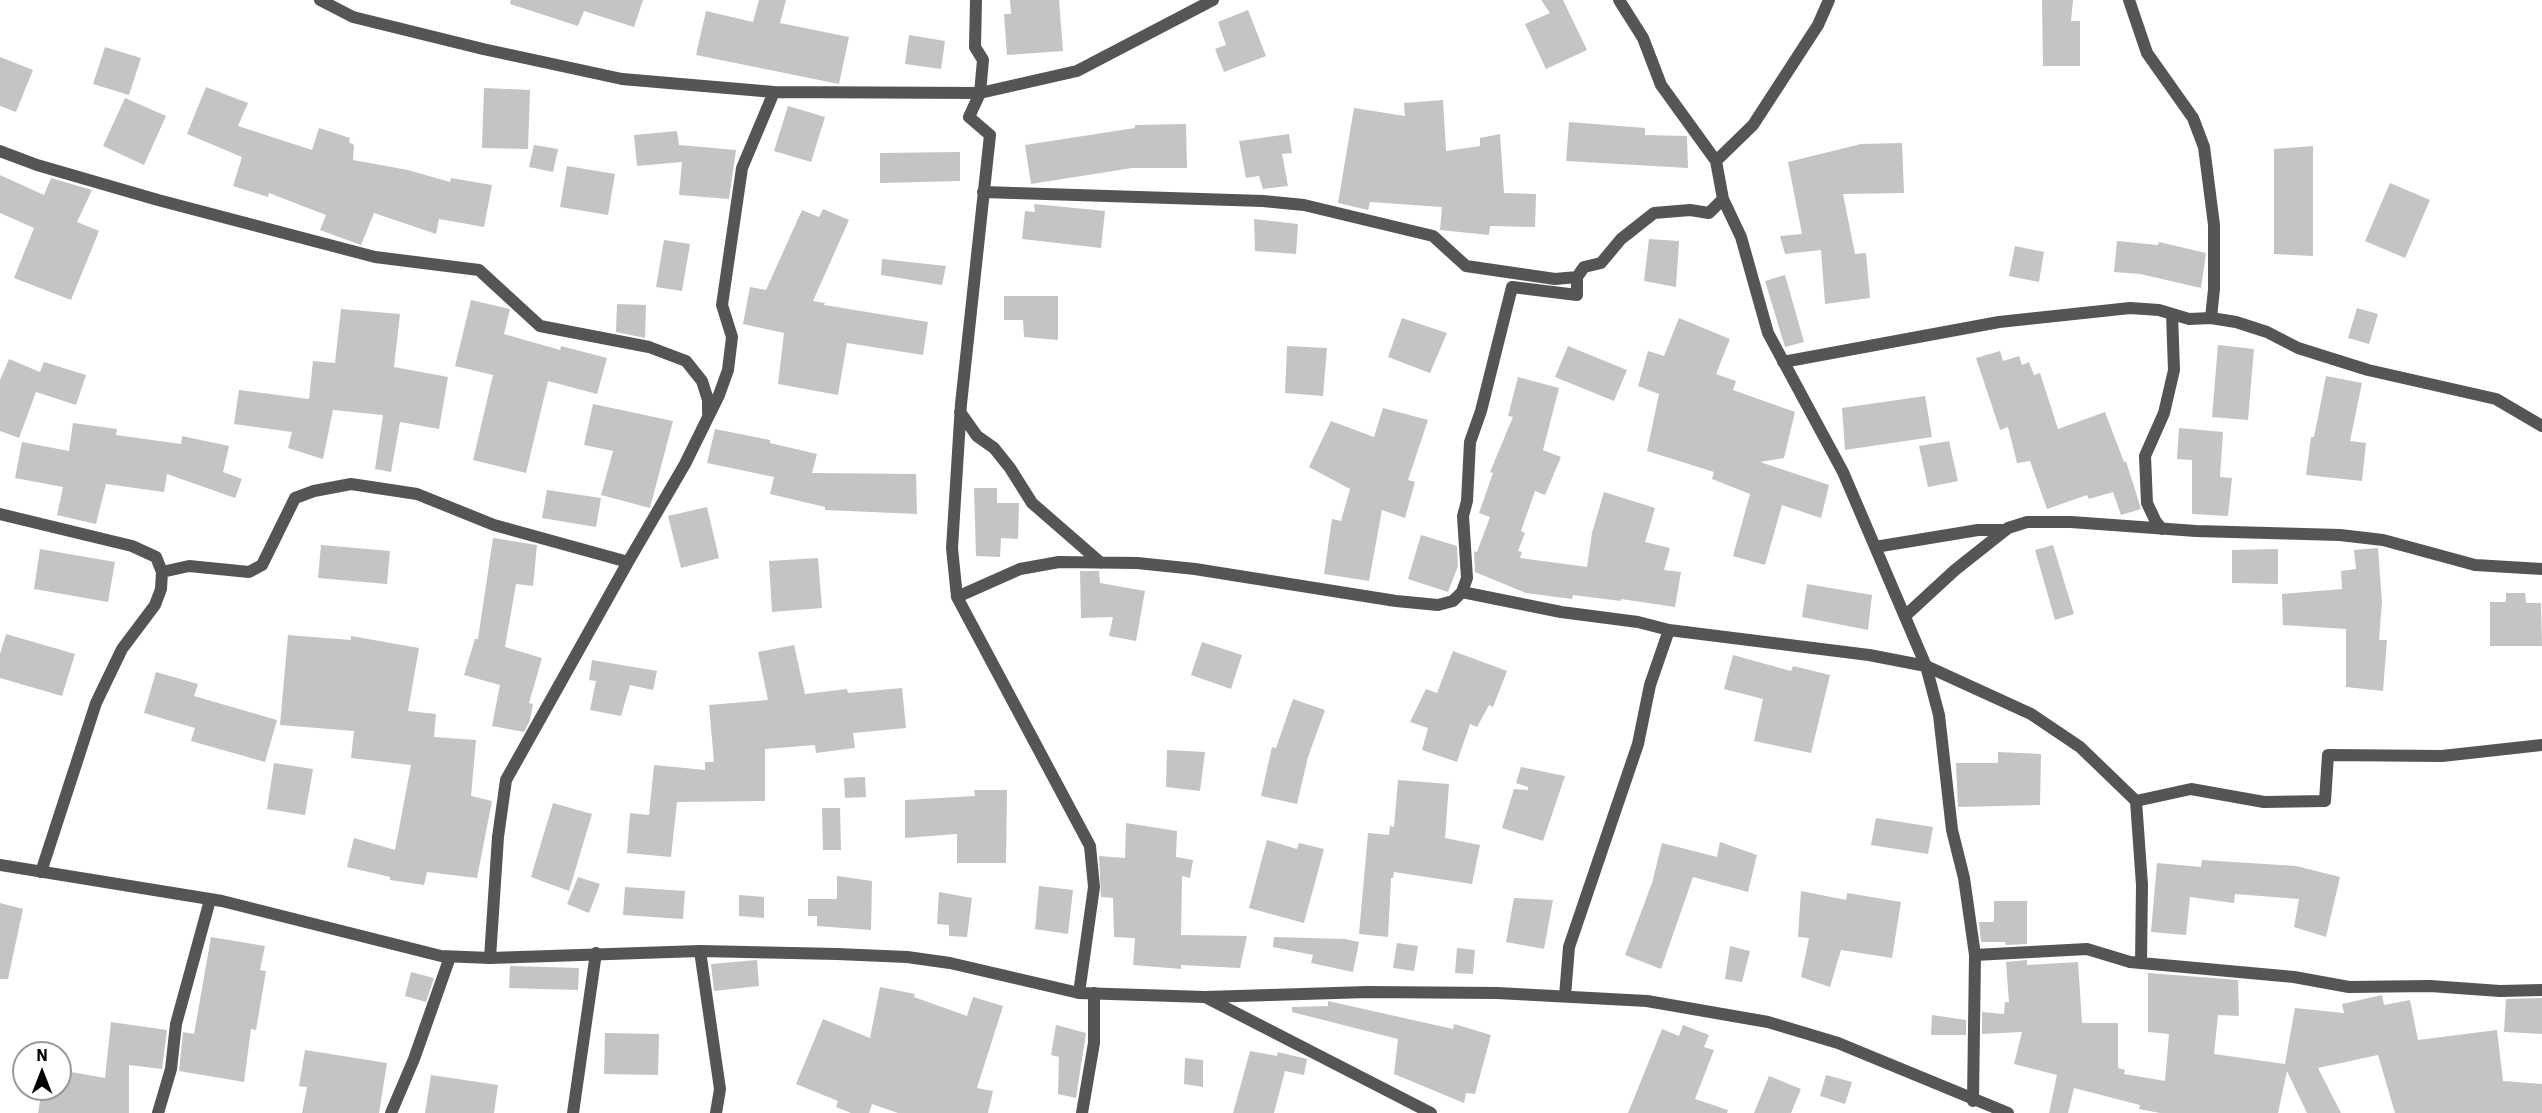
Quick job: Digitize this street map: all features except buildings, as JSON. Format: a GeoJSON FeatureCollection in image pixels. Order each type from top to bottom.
{"type":"FeatureCollection","features":[{"type":"Feature","properties":{"kind":"street"},"geometry":{"type":"LineString","coordinates":[[320,0],[353,17],[483,49],[622,79],[774,92],[980,93],[1077,71],[1213,0]]}},
{"type":"Feature","properties":{"kind":"street"},"geometry":{"type":"LineString","coordinates":[[1619,0],[1643,38],[1661,85],[1716,161],[1723,199],[1741,237],[1768,333],[1843,472],[1926,666],[1939,715],[1952,830],[1964,878],[1974,956],[1973,1101]]}},
{"type":"Feature","properties":{"kind":"street"},"geometry":{"type":"LineString","coordinates":[[1716,161],[1753,125],[1818,25],[1829,0]]}},
{"type":"Feature","properties":{"kind":"street"},"geometry":{"type":"LineString","coordinates":[[2129,0],[2147,53],[2193,118],[2204,147],[2214,225],[2214,289],[2211,318]]}},
{"type":"Feature","properties":{"kind":"street"},"geometry":{"type":"LineString","coordinates":[[977,2],[975,47],[983,60],[980,93],[969,117],[990,135],[960,412],[952,548],[957,597],[1090,846],[1094,887],[1079,993]]}},
{"type":"Feature","properties":{"kind":"street"},"geometry":{"type":"LineString","coordinates":[[490,958],[498,837],[506,780],[685,464],[728,370],[732,337],[722,305],[742,168],[774,92]]}},
{"type":"Feature","properties":{"kind":"street"},"geometry":{"type":"LineString","coordinates":[[0,151],[37,165],[158,200],[375,257],[479,270],[540,326],[649,347],[686,361],[702,381],[708,400],[708,418]]}},
{"type":"Feature","properties":{"kind":"street"},"geometry":{"type":"LineString","coordinates":[[983,192],[1263,201],[1304,206],[1433,236],[1466,266],[1555,279],[1577,277]]}},
{"type":"Feature","properties":{"kind":"street"},"geometry":{"type":"LineString","coordinates":[[957,597],[1039,564],[1137,563],[1195,569],[1438,605],[1453,601],[1462,592],[1467,578],[1462,516],[1467,501],[1470,442],[1481,411],[1512,287],[1577,295],[1577,277],[1584,267],[1600,263],[1621,239],[1654,213],[1690,210],[1709,213],[1723,199]]}},
{"type":"Feature","properties":{"kind":"street"},"geometry":{"type":"LineString","coordinates":[[1783,362],[1999,322],[2130,308],[2189,318],[2211,318],[2267,332],[2298,348],[2368,370],[2496,399],[2542,426]]}},
{"type":"Feature","properties":{"kind":"street"},"geometry":{"type":"LineString","coordinates":[[2162,529],[2147,503],[2145,456],[2164,413],[2174,370],[2172,314]]}},
{"type":"Feature","properties":{"kind":"street"},"geometry":{"type":"LineString","coordinates":[[960,412],[977,436],[994,448],[1010,468],[1032,503],[1101,563]]}},
{"type":"Feature","properties":{"kind":"street"},"geometry":{"type":"LineString","coordinates":[[162,572],[189,566],[249,572],[262,564],[295,498],[314,491],[351,484],[417,494],[494,525],[628,562]]}},
{"type":"Feature","properties":{"kind":"street"},"geometry":{"type":"LineString","coordinates":[[0,514],[132,546],[156,557],[162,572],[161,589],[155,605],[122,649],[96,703],[41,872]]}},
{"type":"Feature","properties":{"kind":"street"},"geometry":{"type":"LineString","coordinates":[[1905,616],[1955,570],[2006,530],[2027,522],[2071,522],[2162,529],[2340,535],[2382,540],[2475,564],[2542,569]]}},
{"type":"Feature","properties":{"kind":"street"},"geometry":{"type":"LineString","coordinates":[[1875,547],[1978,530],[2006,530]]}},
{"type":"Feature","properties":{"kind":"street"},"geometry":{"type":"LineString","coordinates":[[1462,592],[1561,612],[1638,622],[1669,630],[1869,655],[1926,666],[2031,714],[2080,747],[2136,801],[2142,885],[2141,963]]}},
{"type":"Feature","properties":{"kind":"street"},"geometry":{"type":"LineString","coordinates":[[1565,996],[1569,947],[1638,744],[1650,685],[1669,630]]}},
{"type":"Feature","properties":{"kind":"street"},"geometry":{"type":"LineString","coordinates":[[2136,801],[2191,789],[2264,802],[2325,801],[2328,755],[2442,756],[2542,746]]}},
{"type":"Feature","properties":{"kind":"street"},"geometry":{"type":"LineString","coordinates":[[0,865],[210,900],[450,957],[490,958],[700,951],[907,957],[950,963],[1079,993],[1205,997],[1368,992],[1565,996],[1647,1001],[1768,1022],[1838,1043],[1973,1101],[2008,1113]]}},
{"type":"Feature","properties":{"kind":"street"},"geometry":{"type":"LineString","coordinates":[[158,1113],[171,1069],[176,1024],[210,900]]}},
{"type":"Feature","properties":{"kind":"street"},"geometry":{"type":"LineString","coordinates":[[1974,956],[2087,949],[2141,963],[2294,976],[2349,987],[2430,986],[2500,991],[2542,990]]}},
{"type":"Feature","properties":{"kind":"street"},"geometry":{"type":"LineString","coordinates":[[700,951],[720,1089],[716,1113]]}},
{"type":"Feature","properties":{"kind":"street"},"geometry":{"type":"LineString","coordinates":[[573,1113],[596,953]]}},
{"type":"Feature","properties":{"kind":"street"},"geometry":{"type":"LineString","coordinates":[[392,1113],[414,1059],[450,957]]}},
{"type":"Feature","properties":{"kind":"street"},"geometry":{"type":"LineString","coordinates":[[1082,1113],[1094,1043],[1094,993]]}},
{"type":"Feature","properties":{"kind":"street"},"geometry":{"type":"LineString","coordinates":[[1205,997],[1431,1113]]}}]}
